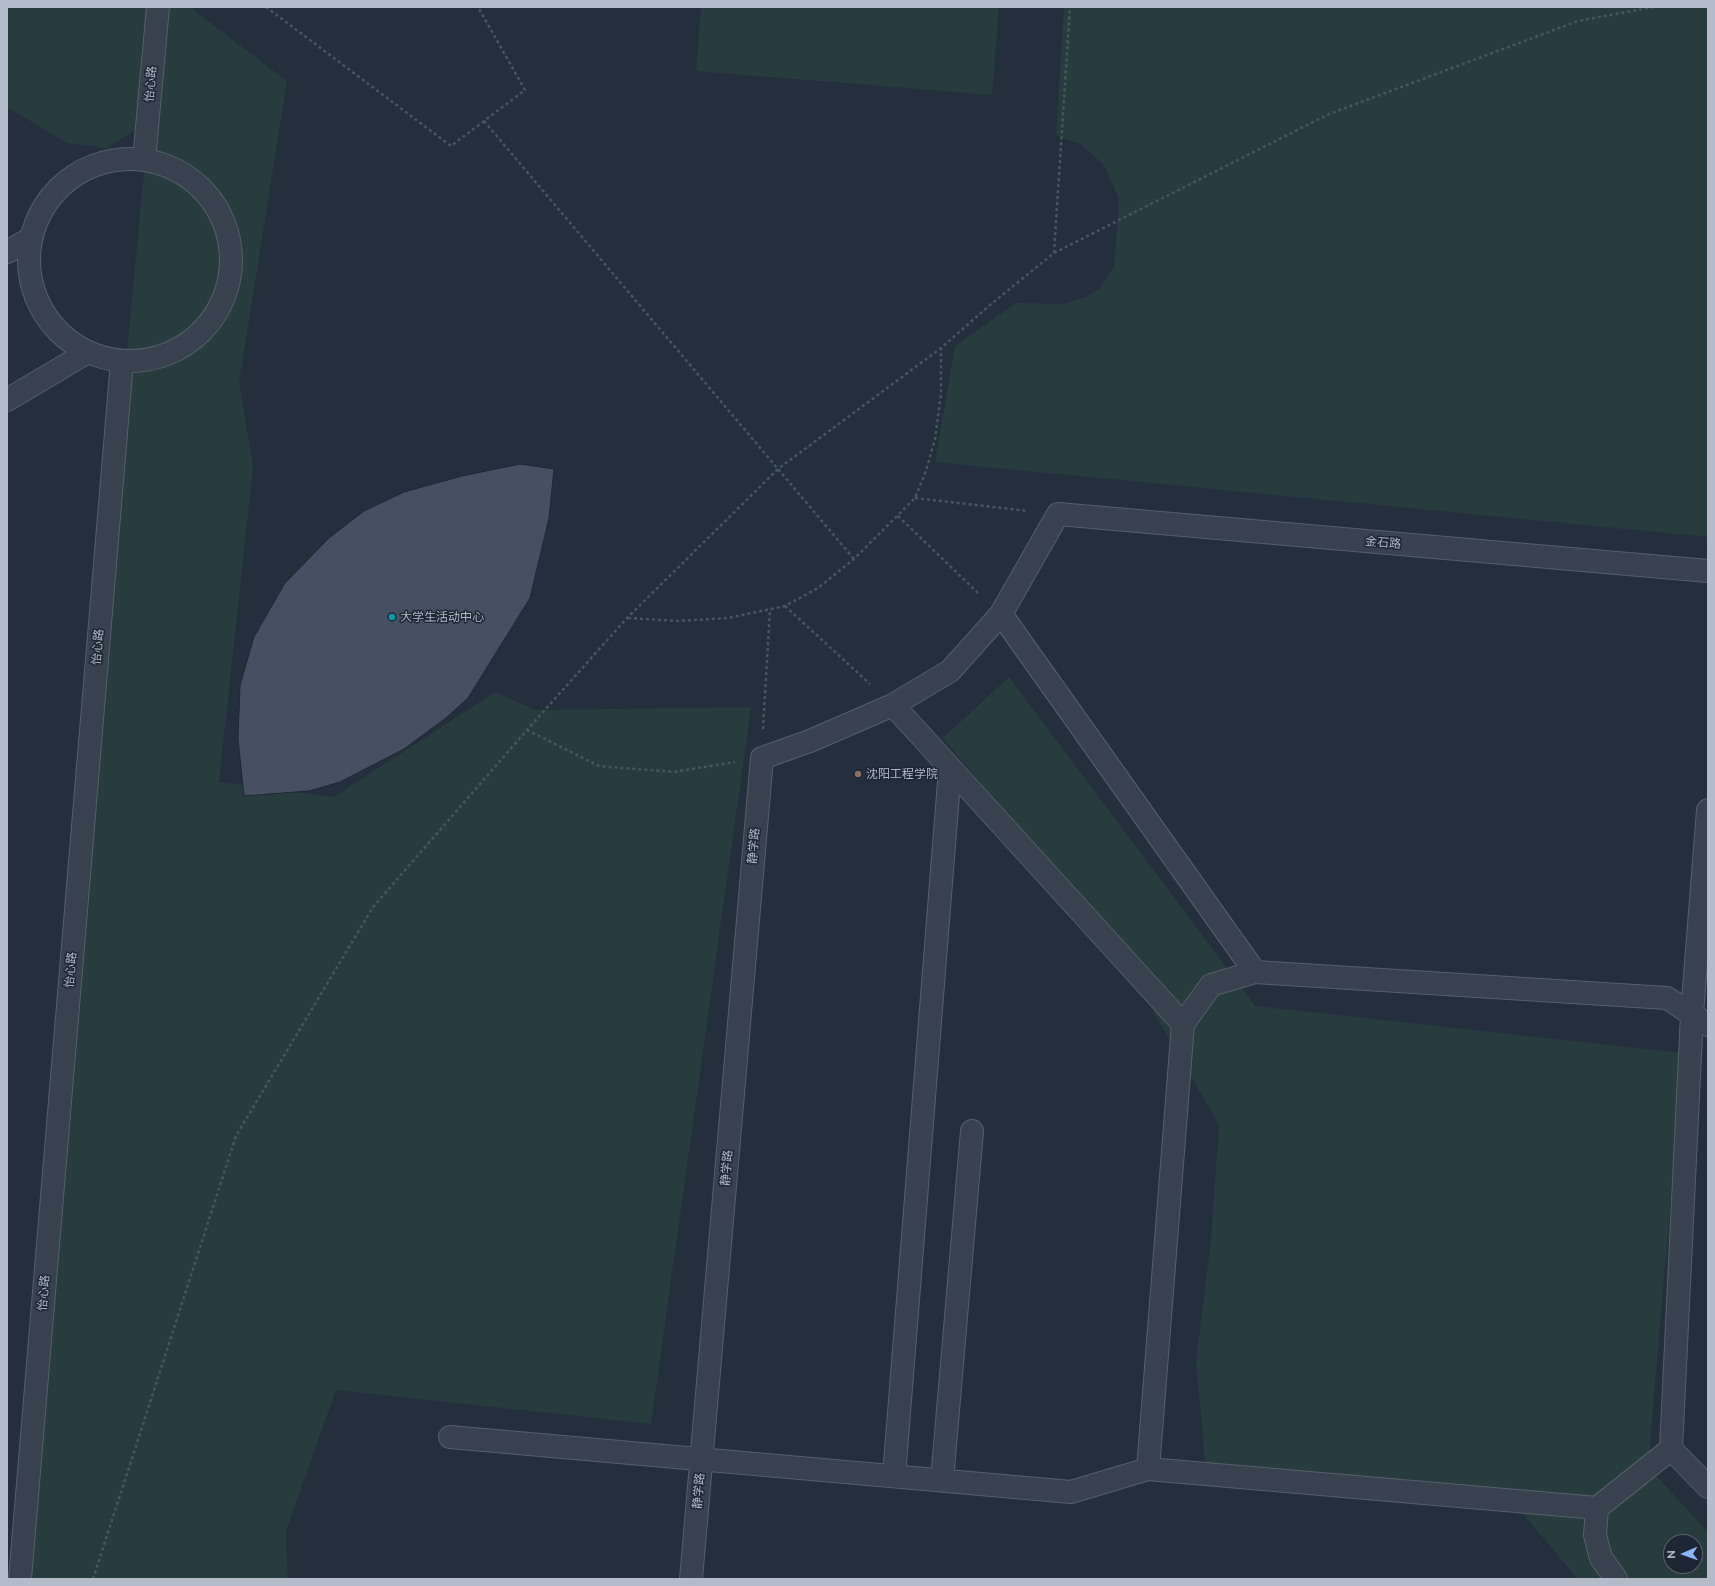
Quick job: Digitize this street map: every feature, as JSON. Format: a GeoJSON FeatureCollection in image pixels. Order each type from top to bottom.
{"type":"FeatureCollection","features":[{"type":"Feature","properties":{"kind":"street","name":"怡心路"},"geometry":{"type":"LineString","coordinates":[[144,160],[158,7]]}},
{"type":"Feature","properties":{"kind":"street"},"geometry":{"type":"LineString","coordinates":[[105,160],[144,160],[154,160],[182,172],[213,199],[227,228],[232,260],[224,300],[205,329],[173,352],[146,360],[122,361],[88,352],[66,339],[38,304],[29,269],[30,239],[43,206],[68,178],[105,160]]}},
{"type":"Feature","properties":{"kind":"street"},"geometry":{"type":"LineString","coordinates":[[7,252],[30,239]]}},
{"type":"Feature","properties":{"kind":"street"},"geometry":{"type":"LineString","coordinates":[[7,400],[88,352]]}},
{"type":"Feature","properties":{"kind":"street","name":"怡心路"},"geometry":{"type":"LineString","coordinates":[[20,1579],[122,361]]}},
{"type":"Feature","properties":{"kind":"street"},"geometry":{"type":"LineString","coordinates":[[762,758],[810,741],[893,705],[950,671],[1001,614],[1058,514]]}},
{"type":"Feature","properties":{"kind":"street","name":"金石路"},"geometry":{"type":"LineString","coordinates":[[1058,514],[1708,571]]}},
{"type":"Feature","properties":{"kind":"street"},"geometry":{"type":"LineString","coordinates":[[1001,614],[1255,972]]}},
{"type":"Feature","properties":{"kind":"street"},"geometry":{"type":"LineString","coordinates":[[893,705],[1183,1024]]}},
{"type":"Feature","properties":{"kind":"street","name":"静学路"},"geometry":{"type":"LineString","coordinates":[[691,1579],[762,758]]}},
{"type":"Feature","properties":{"kind":"street"},"geometry":{"type":"LineString","coordinates":[[894,1476],[950,769]]}},
{"type":"Feature","properties":{"kind":"street"},"geometry":{"type":"LineString","coordinates":[[450,1437],[1071,1492],[1148,1469],[1597,1508],[1671,1449],[1700,1020],[1708,810]]}},
{"type":"Feature","properties":{"kind":"street"},"geometry":{"type":"LineString","coordinates":[[1148,1469],[1183,1024],[1211,985],[1255,972],[1667,998],[1700,1020]]}},
{"type":"Feature","properties":{"kind":"street"},"geometry":{"type":"LineString","coordinates":[[942,1480],[972,1131]]}},
{"type":"Feature","properties":{"kind":"street"},"geometry":{"type":"LineString","coordinates":[[1671,1449],[1708,1486]]}},
{"type":"Feature","properties":{"kind":"street"},"geometry":{"type":"LineString","coordinates":[[1597,1508],[1595,1535],[1601,1558],[1616,1579]]}},
{"type":"Feature","properties":{"kind":"path"},"geometry":{"type":"LineString","coordinates":[[266,7],[451,146],[525,90],[478,7]]}},
{"type":"Feature","properties":{"kind":"path"},"geometry":{"type":"LineString","coordinates":[[1054,253],[1070,7]]}},
{"type":"Feature","properties":{"kind":"path"},"geometry":{"type":"LineString","coordinates":[[93,1579],[236,1136],[373,907],[627,618],[778,469],[942,348],[990,305],[1054,253],[1329,114],[1578,21],[1654,7]]}},
{"type":"Feature","properties":{"kind":"path"},"geometry":{"type":"LineString","coordinates":[[484,121],[854,558]]}},
{"type":"Feature","properties":{"kind":"path"},"geometry":{"type":"LineString","coordinates":[[627,618],[678,621],[728,618],[785,606],[818,588],[854,558],[915,498],[926,471],[934,439],[942,394],[942,348]]}},
{"type":"Feature","properties":{"kind":"path"},"geometry":{"type":"LineString","coordinates":[[915,498],[1058,514]]}},
{"type":"Feature","properties":{"kind":"path"},"geometry":{"type":"LineString","coordinates":[[898,516],[1001,614]]}},
{"type":"Feature","properties":{"kind":"path"},"geometry":{"type":"LineString","coordinates":[[785,606],[893,705]]}},
{"type":"Feature","properties":{"kind":"path"},"geometry":{"type":"LineString","coordinates":[[527,730],[599,766],[674,772],[762,758],[770,609]]}},
{"type":"Feature","properties":{"kind":"green space"},"geometry":{"type":"Polygon","coordinates":[[[7,7],[150,7],[137,129],[107,148],[67,143],[7,107],[7,7]]]}},
{"type":"Feature","properties":{"kind":"green space"},"geometry":{"type":"Polygon","coordinates":[[[160,7],[189,7],[287,81],[239,383],[253,467],[219,782],[334,797],[495,692],[535,710],[751,707],[651,1424],[336,1390],[286,1531],[288,1579],[9,1579],[160,7]]]}},
{"type":"Feature","properties":{"kind":"green space"},"geometry":{"type":"Polygon","coordinates":[[[701,7],[999,7],[992,95],[696,71],[701,7]]]}},
{"type":"Feature","properties":{"kind":"green space"},"geometry":{"type":"Polygon","coordinates":[[[1064,7],[1708,7],[1708,537],[935,462],[955,346],[1016,303],[1064,304],[1086,297],[1099,289],[1114,267],[1119,199],[1104,165],[1082,145],[1056,135],[1064,7]]]}},
{"type":"Feature","properties":{"kind":"green space"},"geometry":{"type":"Polygon","coordinates":[[[1009,677],[1255,1006],[1683,1053],[1648,1467],[1708,1532],[1708,1579],[1578,1579],[1501,1488],[1206,1471],[1196,1361],[1211,1240],[1219,1125],[1114,943],[943,738],[1009,677]]]}},
{"type":"Feature","properties":{"kind":"building","name":"大学生活动中心"},"geometry":{"type":"Polygon","coordinates":[[[520,464],[554,469],[549,518],[530,598],[468,698],[446,718],[404,749],[340,782],[309,791],[244,796],[238,739],[240,685],[254,637],[285,583],[329,538],[364,511],[404,492],[462,476],[520,464]]]}},
{"type":"Feature","properties":{"kind":"place","name":"大学生活动中心"},"geometry":{"type":"Point","coordinates":[392,617]}},
{"type":"Feature","properties":{"kind":"place","name":"沈阳工程学院"},"geometry":{"type":"Point","coordinates":[858,774]}}]}
